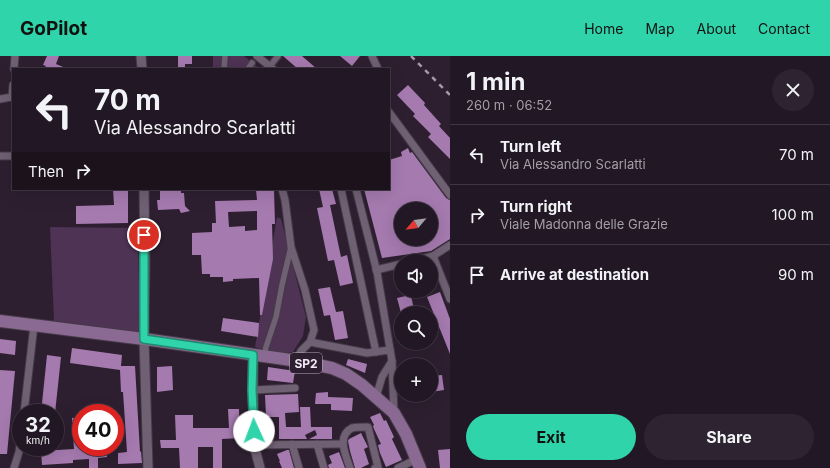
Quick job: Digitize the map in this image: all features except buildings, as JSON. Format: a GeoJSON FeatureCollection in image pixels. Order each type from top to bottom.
{"type":"FeatureCollection","features":[{"type":"Feature","properties":{"kind":"main road","name":"SP2"},"geometry":{"type":"LineString","coordinates":[[0,321],[144,339],[296,361],[332,368],[346,374],[362,385],[394,413],[406,434],[418,464]]}},
{"type":"Feature","properties":{"kind":"street"},"geometry":{"type":"LineString","coordinates":[[14,68],[15,56]]}},
{"type":"Feature","properties":{"kind":"street"},"geometry":{"type":"LineString","coordinates":[[141,56],[142,68]]}},
{"type":"Feature","properties":{"kind":"street"},"geometry":{"type":"LineString","coordinates":[[224,68],[225,56]]}},
{"type":"Feature","properties":{"kind":"street"},"geometry":{"type":"LineString","coordinates":[[257,56],[271,68],[278,56]]}},
{"type":"Feature","properties":{"kind":"street"},"geometry":{"type":"LineString","coordinates":[[372,56],[378,68]]}},
{"type":"Feature","properties":{"kind":"street"},"geometry":{"type":"LineString","coordinates":[[249,68],[252,63]]}},
{"type":"Feature","properties":{"kind":"street"},"geometry":{"type":"LineString","coordinates":[[0,99],[12,97]]}},
{"type":"Feature","properties":{"kind":"street"},"geometry":{"type":"LineString","coordinates":[[390,113],[450,195]]}},
{"type":"Feature","properties":{"kind":"street"},"geometry":{"type":"LineString","coordinates":[[0,156],[12,156]]}},
{"type":"Feature","properties":{"kind":"street"},"geometry":{"type":"LineString","coordinates":[[144,190],[144,339],[148,468]]}},
{"type":"Feature","properties":{"kind":"street"},"geometry":{"type":"LineString","coordinates":[[282,190],[291,247],[309,305],[314,330],[310,342],[296,361]]}},
{"type":"Feature","properties":{"kind":"street"},"geometry":{"type":"LineString","coordinates":[[341,190],[376,352]]}},
{"type":"Feature","properties":{"kind":"street"},"geometry":{"type":"LineString","coordinates":[[356,190],[376,270],[392,361],[394,413]]}},
{"type":"Feature","properties":{"kind":"street"},"geometry":{"type":"LineString","coordinates":[[436,254],[450,245]]}},
{"type":"Feature","properties":{"kind":"street"},"geometry":{"type":"LineString","coordinates":[[260,468],[254,445],[252,390],[259,356],[266,347],[276,317],[291,247]]}},
{"type":"Feature","properties":{"kind":"street"},"geometry":{"type":"LineString","coordinates":[[376,270],[394,266]]}},
{"type":"Feature","properties":{"kind":"street"},"geometry":{"type":"LineString","coordinates":[[438,269],[450,299]]}},
{"type":"Feature","properties":{"kind":"street"},"geometry":{"type":"LineString","coordinates":[[25,404],[34,325]]}},
{"type":"Feature","properties":{"kind":"street"},"geometry":{"type":"LineString","coordinates":[[310,342],[367,353],[390,350]]}},
{"type":"Feature","properties":{"kind":"street"},"geometry":{"type":"LineString","coordinates":[[376,397],[382,377],[392,361]]}},
{"type":"Feature","properties":{"kind":"street"},"geometry":{"type":"LineString","coordinates":[[252,390],[295,388]]}},
{"type":"Feature","properties":{"kind":"street"},"geometry":{"type":"LineString","coordinates":[[350,468],[342,444],[344,437],[353,428],[368,427],[378,467],[375,468]]}},
{"type":"Feature","properties":{"kind":"street"},"geometry":{"type":"LineString","coordinates":[[292,444],[299,468]]}},
{"type":"Feature","properties":{"kind":"street"},"geometry":{"type":"LineString","coordinates":[[317,444],[324,468]]}},
{"type":"Feature","properties":{"kind":"street"},"geometry":{"type":"LineString","coordinates":[[254,445],[342,444]]}},
{"type":"Feature","properties":{"kind":"street"},"geometry":{"type":"LineString","coordinates":[[14,468],[18,456]]}},
{"type":"Feature","properties":{"kind":"street"},"geometry":{"type":"LineString","coordinates":[[398,468],[418,464]]}},
{"type":"Feature","properties":{"kind":"shaded area"},"geometry":{"type":"Polygon","coordinates":[[[213,56],[244,56],[259,68],[213,68],[213,56]]]}},
{"type":"Feature","properties":{"kind":"shaded area"},"geometry":{"type":"Polygon","coordinates":[[[277,217],[281,219],[306,317],[303,336],[293,352],[288,353],[274,352],[255,347],[277,217]]]}},
{"type":"Feature","properties":{"kind":"shaded area"},"geometry":{"type":"Polygon","coordinates":[[[50,227],[138,228],[140,332],[54,321],[50,227]]]}},
{"type":"Feature","properties":{"kind":"railway"},"geometry":{"type":"LineString","coordinates":[[411,56],[450,95]]}},
{"type":"Feature","properties":{"kind":"route"},"geometry":{"type":"LineString","coordinates":[[144,235],[144,339],[253,355],[252,390],[254,431]]}}]}
